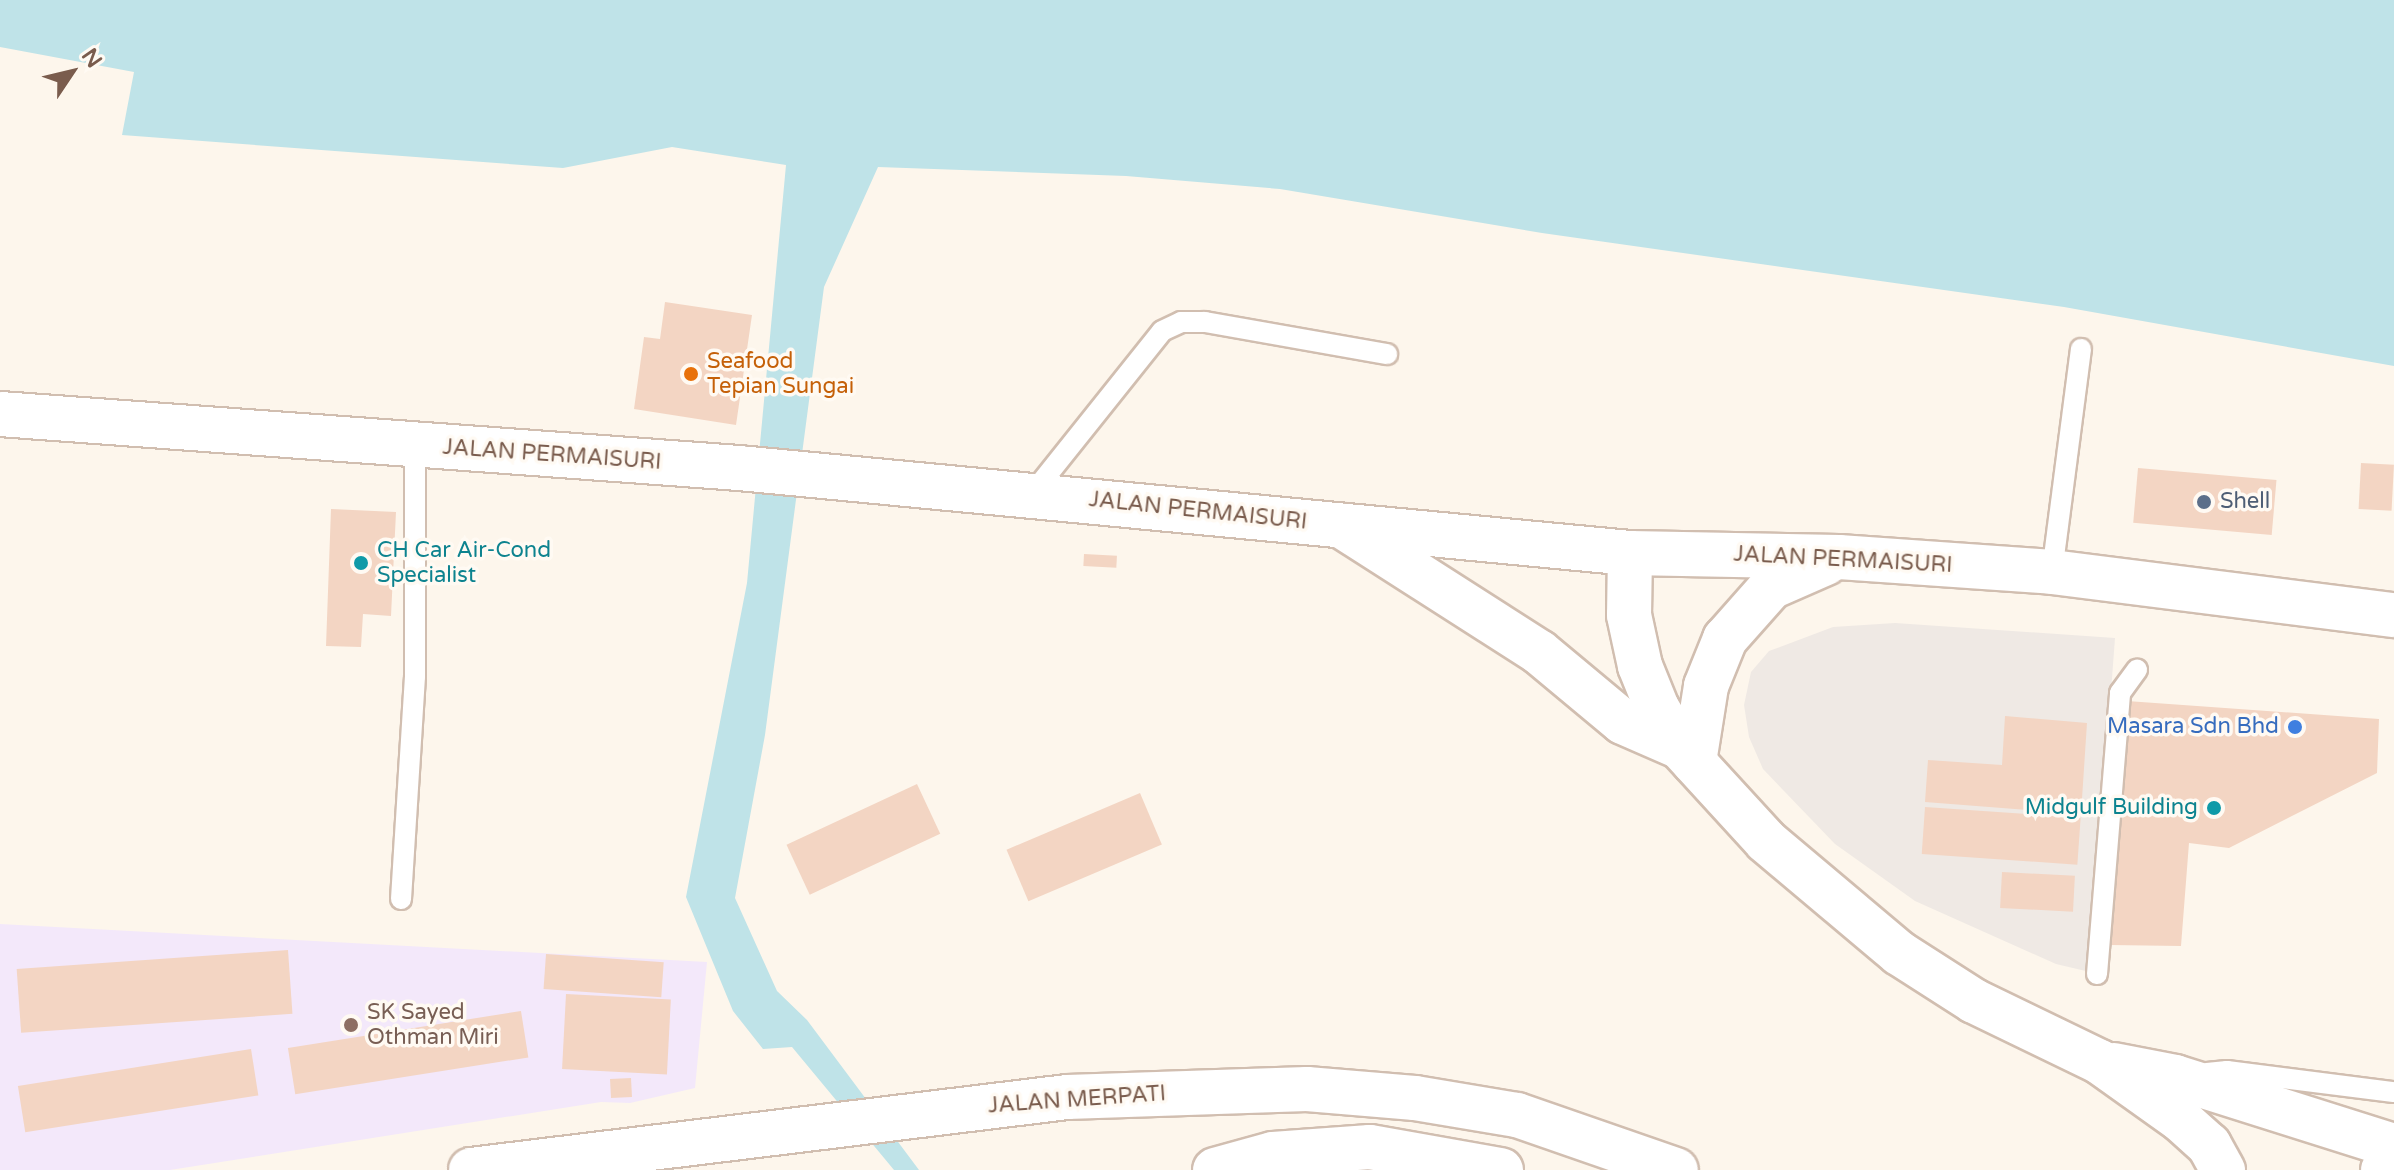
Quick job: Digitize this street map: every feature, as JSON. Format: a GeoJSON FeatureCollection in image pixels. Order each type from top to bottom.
{"type":"FeatureCollection","features":[{"type":"Feature","properties":{"kind":"street","name":"JALAN PERMAISURI"},"geometry":{"type":"LineString","coordinates":[[0,414],[739,468],[1630,553],[1839,557],[2052,572],[2394,615]]}},
{"type":"Feature","properties":{"kind":"street"},"geometry":{"type":"LineString","coordinates":[[1342,526],[1539,652],[1623,722],[1687,754]]}},
{"type":"Feature","properties":{"kind":"street"},"geometry":{"type":"LineString","coordinates":[[1630,553],[1629,615],[1640,666],[1687,754],[1766,841],[1899,953],[1974,1001],[2100,1062],[2181,1120],[2209,1145],[2223,1170]]}},
{"type":"Feature","properties":{"kind":"street"},"geometry":{"type":"LineString","coordinates":[[1687,754],[1706,686],[1725,639],[1771,587],[1839,557]]}},
{"type":"Feature","properties":{"kind":"street"},"geometry":{"type":"LineString","coordinates":[[2100,1062],[2175,1077],[2394,1146]]}},
{"type":"Feature","properties":{"kind":"street","name":"JALAN MERPATI"},"geometry":{"type":"LineString","coordinates":[[471,1170],[701,1156],[782,1129],[1067,1097],[1307,1089],[1415,1098],[1517,1115],[1676,1170]]}},
{"type":"Feature","properties":{"kind":"street"},"geometry":{"type":"LineString","coordinates":[[1215,1170],[1273,1154],[1370,1147],[1501,1170]]}},
{"type":"Feature","properties":{"kind":"street"},"geometry":{"type":"LineString","coordinates":[[2383,1170],[2394,1167]]}},
{"type":"Feature","properties":{"kind":"lane"},"geometry":{"type":"LineString","coordinates":[[1032,494],[1162,331],[1181,322],[1205,322],[1387,354]]}},
{"type":"Feature","properties":{"kind":"lane"},"geometry":{"type":"LineString","coordinates":[[2052,572],[2081,349]]}},
{"type":"Feature","properties":{"kind":"lane"},"geometry":{"type":"LineString","coordinates":[[401,899],[415,676],[415,445]]}},
{"type":"Feature","properties":{"kind":"lane"},"geometry":{"type":"LineString","coordinates":[[2097,974],[2120,693],[2137,670]]}},
{"type":"Feature","properties":{"kind":"lane"},"geometry":{"type":"LineString","coordinates":[[2175,1077],[2227,1071],[2394,1092]]}},
{"type":"Feature","properties":{"kind":"shaded area"},"geometry":{"type":"Polygon","coordinates":[[[1895,623],[2115,638],[2090,972],[2056,964],[1915,901],[1835,844],[1763,769],[1749,737],[1744,705],[1751,672],[1769,651],[1833,627],[1895,623]]]}},
{"type":"Feature","properties":{"kind":"shaded area","name":"SK Sayed Othman Miri"},"geometry":{"type":"Polygon","coordinates":[[[0,924],[707,962],[695,1088],[630,1103],[601,1102],[170,1170],[0,1170],[0,924]]]}},
{"type":"Feature","properties":{"kind":"water"},"geometry":{"type":"Polygon","coordinates":[[[0,0],[2394,0],[2394,366],[2064,307],[1542,233],[1280,189],[1126,176],[878,167],[824,287],[765,735],[735,898],[777,991],[807,1020],[919,1170],[894,1170],[792,1047],[763,1049],[733,1011],[686,897],[747,583],[786,165],[672,147],[563,168],[122,135],[134,72],[0,47],[0,0]]]}},
{"type":"Feature","properties":{"kind":"building","name":"Seafood Tepian Sungai"},"geometry":{"type":"Polygon","coordinates":[[[665,302],[752,315],[736,425],[634,409],[644,337],[660,339],[665,302]]]}},
{"type":"Feature","properties":{"kind":"building"},"geometry":{"type":"Polygon","coordinates":[[[2361,463],[2394,465],[2392,511],[2359,509],[2361,463]]]}},
{"type":"Feature","properties":{"kind":"building","name":"Shell"},"geometry":{"type":"Polygon","coordinates":[[[2138,468],[2276,480],[2272,535],[2133,523],[2138,468]]]}},
{"type":"Feature","properties":{"kind":"building","name":"CH Car Air-Cond Specialist"},"geometry":{"type":"Polygon","coordinates":[[[331,509],[396,512],[391,616],[363,614],[361,647],[326,646],[331,509]]]}},
{"type":"Feature","properties":{"kind":"building"},"geometry":{"type":"Polygon","coordinates":[[[1084,554],[1117,556],[1116,568],[1083,566],[1084,554]]]}},
{"type":"Feature","properties":{"kind":"building","name":"Midgulf Building"},"geometry":{"type":"Polygon","coordinates":[[[2127,701],[2379,719],[2377,773],[2229,848],[2189,843],[2181,946],[2110,945],[2127,701]]]}},
{"type":"Feature","properties":{"kind":"building"},"geometry":{"type":"Polygon","coordinates":[[[2005,716],[2087,723],[2081,814],[1925,802],[1928,760],[2002,765],[2005,716]]]}},
{"type":"Feature","properties":{"kind":"building"},"geometry":{"type":"Polygon","coordinates":[[[917,784],[940,834],[810,895],[786,845],[917,784]]]}},
{"type":"Feature","properties":{"kind":"building"},"geometry":{"type":"Polygon","coordinates":[[[1140,793],[1162,845],[1028,901],[1007,850],[1140,793]]]}},
{"type":"Feature","properties":{"kind":"building"},"geometry":{"type":"Polygon","coordinates":[[[1925,807],[2081,818],[2077,865],[1922,854],[1925,807]]]}},
{"type":"Feature","properties":{"kind":"building"},"geometry":{"type":"Polygon","coordinates":[[[2002,872],[2075,876],[2073,912],[2000,908],[2002,872]]]}},
{"type":"Feature","properties":{"kind":"building"},"geometry":{"type":"Polygon","coordinates":[[[288,950],[292,1014],[21,1033],[17,969],[288,950]]]}},
{"type":"Feature","properties":{"kind":"building"},"geometry":{"type":"Polygon","coordinates":[[[546,954],[664,962],[661,997],[544,989],[546,954]]]}},
{"type":"Feature","properties":{"kind":"building"},"geometry":{"type":"Polygon","coordinates":[[[566,994],[671,999],[667,1074],[562,1069],[566,994]]]}},
{"type":"Feature","properties":{"kind":"building"},"geometry":{"type":"Polygon","coordinates":[[[521,1011],[528,1057],[295,1094],[288,1048],[521,1011]]]}},
{"type":"Feature","properties":{"kind":"building"},"geometry":{"type":"Polygon","coordinates":[[[251,1049],[258,1095],[25,1132],[18,1086],[251,1049]]]}},
{"type":"Feature","properties":{"kind":"building"},"geometry":{"type":"Polygon","coordinates":[[[631,1078],[632,1097],[611,1098],[610,1079],[631,1078]]]}},
{"type":"Feature","properties":{"kind":"place","name":"Seafood Tepian Sungai"},"geometry":{"type":"Point","coordinates":[691,374]}},
{"type":"Feature","properties":{"kind":"place","name":"Shell"},"geometry":{"type":"Point","coordinates":[2204,502]}},
{"type":"Feature","properties":{"kind":"place","name":"CH Car Air-Cond Specialist"},"geometry":{"type":"Point","coordinates":[361,563]}},
{"type":"Feature","properties":{"kind":"place","name":"Masara Sdn Bhd"},"geometry":{"type":"Point","coordinates":[2295,727]}},
{"type":"Feature","properties":{"kind":"place","name":"Midgulf Building"},"geometry":{"type":"Point","coordinates":[2214,808]}},
{"type":"Feature","properties":{"kind":"place","name":"SK Sayed Othman Miri"},"geometry":{"type":"Point","coordinates":[351,1025]}}]}
